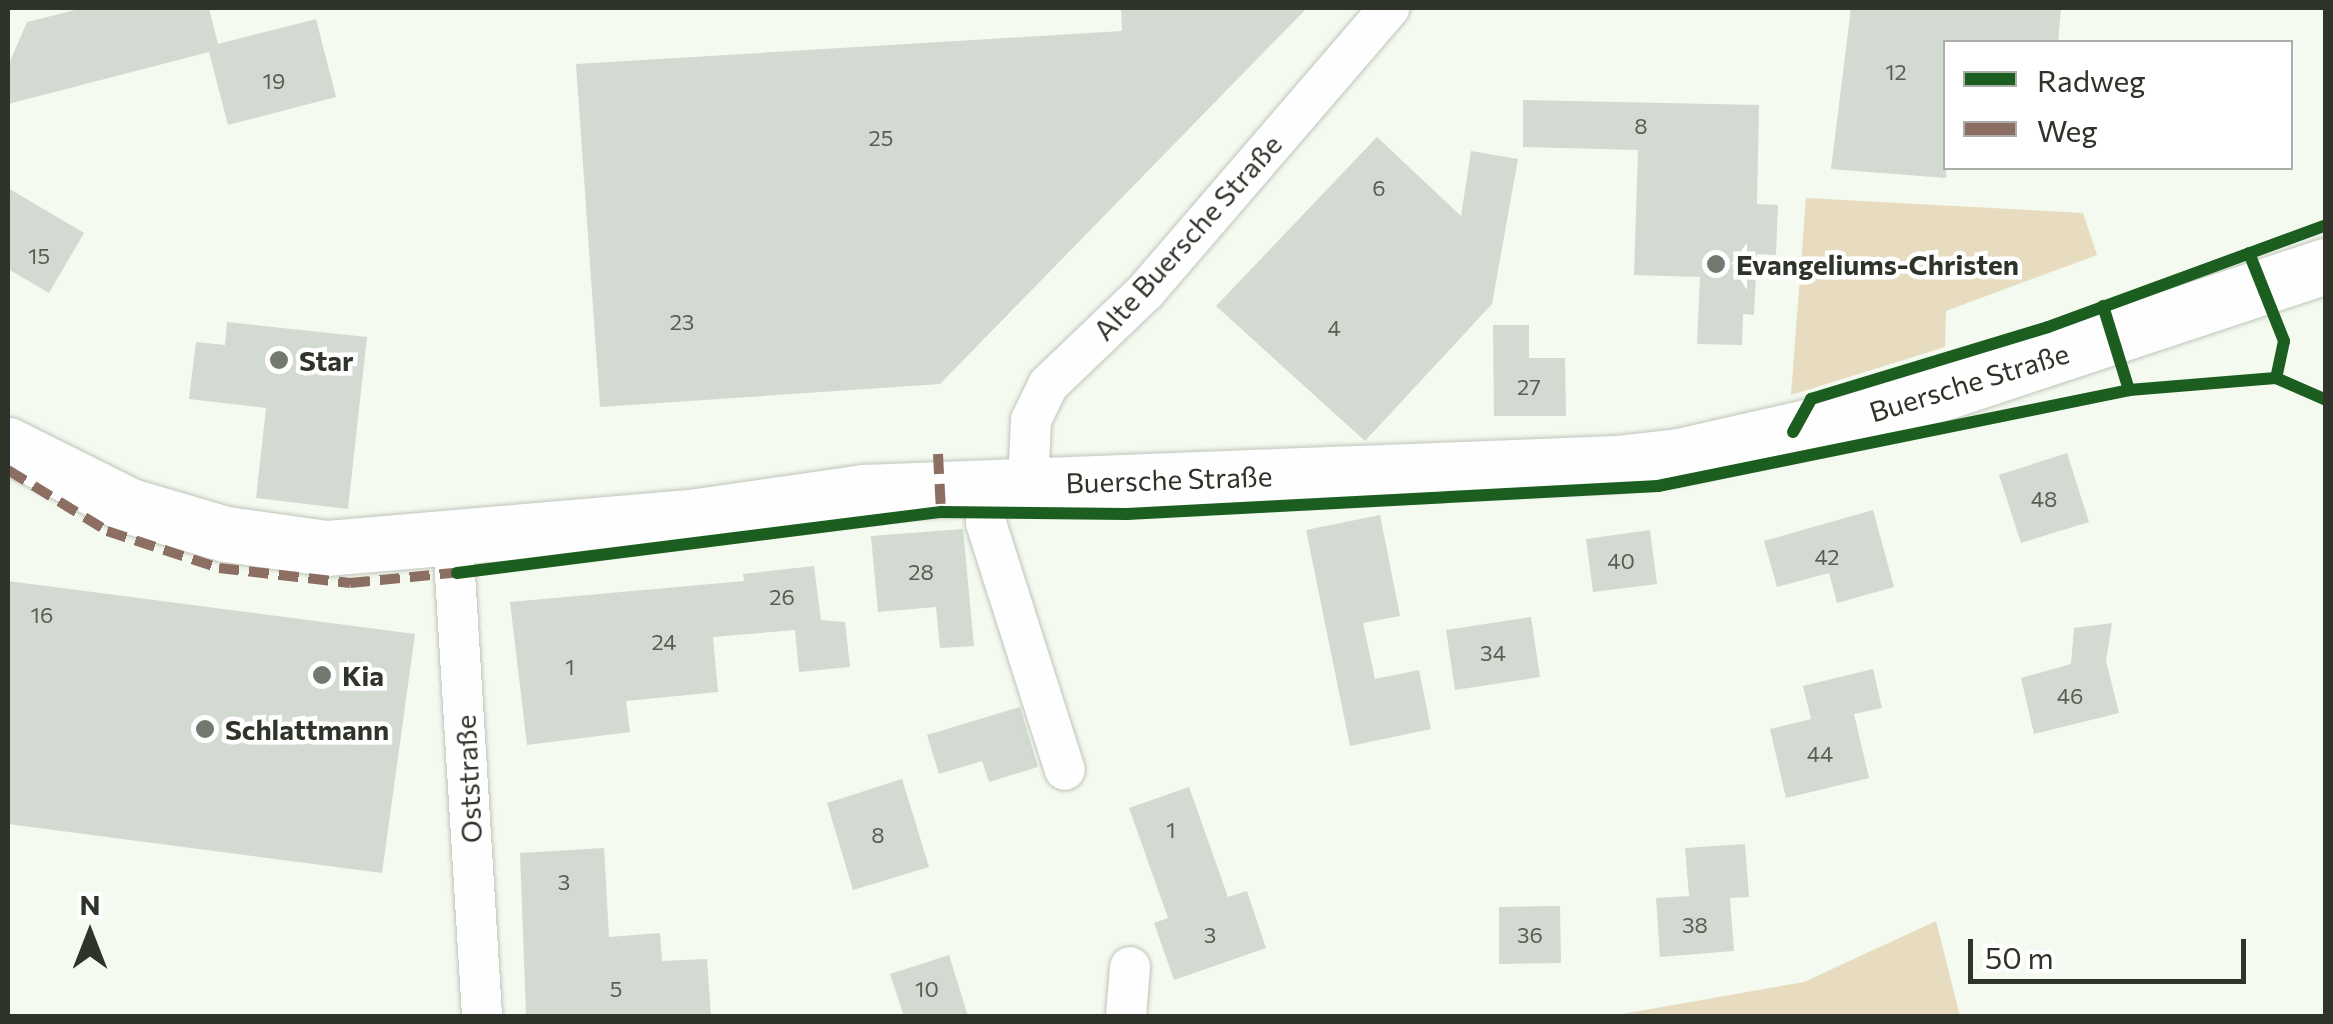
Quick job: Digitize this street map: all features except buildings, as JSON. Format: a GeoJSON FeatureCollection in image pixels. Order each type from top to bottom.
{"type":"FeatureCollection","features":[{"type":"Feature","properties":{"kind":"main road","name":"Buersche Straße"},"geometry":{"type":"LineString","coordinates":[[8,445],[130,506],[226,534],[326,548],[453,541],[864,492],[1545,468],[1679,456],[1908,404],[2326,266]]}},
{"type":"Feature","properties":{"kind":"street","name":"Alte Buersche Straße"},"geometry":{"type":"LineString","coordinates":[[1065,770],[986,524],[1048,385],[1146,291],[1389,8]]}},
{"type":"Feature","properties":{"kind":"street","name":"Oststraße"},"geometry":{"type":"LineString","coordinates":[[453,541],[482,1016]]}},
{"type":"Feature","properties":{"kind":"street"},"geometry":{"type":"LineString","coordinates":[[1126,1016],[1130,967]]}},
{"type":"Feature","properties":{"kind":"shaded area"},"geometry":{"type":"Polygon","coordinates":[[[1806,198],[2083,213],[2097,255],[1946,311],[1945,347],[1791,395],[1806,198]]]}},
{"type":"Feature","properties":{"kind":"shaded area"},"geometry":{"type":"Polygon","coordinates":[[[1936,921],[1960,1016],[1611,1016],[1804,982],[1936,921]]]}},
{"type":"Feature","properties":{"kind":"marked path"},"geometry":{"type":"LineString","coordinates":[[938,454],[941,512]]}},
{"type":"Feature","properties":{"kind":"marked path"},"geometry":{"type":"LineString","coordinates":[[8,470],[107,531],[219,568],[350,583],[463,572]]}},
{"type":"Feature","properties":{"kind":"cycle path"},"geometry":{"type":"LineString","coordinates":[[1793,432],[1811,399],[2048,327],[2326,225]]}},
{"type":"Feature","properties":{"kind":"cycle path"},"geometry":{"type":"LineString","coordinates":[[2249,253],[2284,341],[2276,378]]}},
{"type":"Feature","properties":{"kind":"cycle path"},"geometry":{"type":"LineString","coordinates":[[2103,306],[2129,390],[2276,378],[2326,400]]}},
{"type":"Feature","properties":{"kind":"cycle path"},"geometry":{"type":"LineString","coordinates":[[457,573],[941,512],[1127,514],[1658,486],[2129,390]]}},
{"type":"Feature","properties":{"kind":"place","name":"Evangeliums-Christen"},"geometry":{"type":"Point","coordinates":[1716,264]}},
{"type":"Feature","properties":{"kind":"place","name":"Star"},"geometry":{"type":"Point","coordinates":[279,360]}},
{"type":"Feature","properties":{"kind":"place","name":"Kia"},"geometry":{"type":"Point","coordinates":[322,675]}},
{"type":"Feature","properties":{"kind":"place","name":"Schlattmann"},"geometry":{"type":"Point","coordinates":[205,729]}}]}
